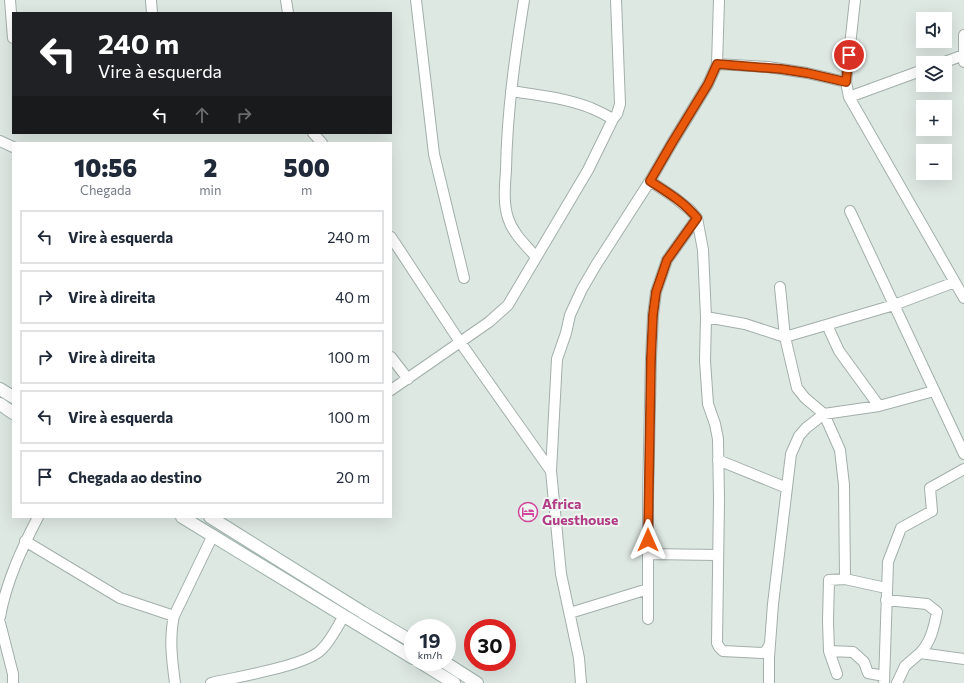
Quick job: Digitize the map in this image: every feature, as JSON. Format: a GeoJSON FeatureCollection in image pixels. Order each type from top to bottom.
{"type":"FeatureCollection","features":[{"type":"Feature","properties":{"kind":"street"},"geometry":{"type":"LineString","coordinates":[[10,0],[12,25]]}},
{"type":"Feature","properties":{"kind":"street"},"geometry":{"type":"LineString","coordinates":[[151,0],[152,12]]}},
{"type":"Feature","properties":{"kind":"street"},"geometry":{"type":"LineString","coordinates":[[286,0],[288,12]]}},
{"type":"Feature","properties":{"kind":"street"},"geometry":{"type":"LineString","coordinates":[[416,0],[434,154],[464,278]]}},
{"type":"Feature","properties":{"kind":"street"},"geometry":{"type":"LineString","coordinates":[[524,0],[506,133],[505,203],[508,218],[514,232],[536,257]]}},
{"type":"Feature","properties":{"kind":"street"},"geometry":{"type":"LineString","coordinates":[[392,389],[489,322],[508,305],[588,170],[613,119],[617,114],[620,104],[616,0]]}},
{"type":"Feature","properties":{"kind":"street"},"geometry":{"type":"LineString","coordinates":[[581,683],[579,658],[561,574],[551,471],[557,359],[566,333],[570,315],[582,289],[650,181],[705,89],[717,64],[719,0]]}},
{"type":"Feature","properties":{"kind":"street"},"geometry":{"type":"LineString","coordinates":[[855,0],[846,82],[849,96],[964,298]]}},
{"type":"Feature","properties":{"kind":"street"},"geometry":{"type":"LineString","coordinates":[[952,61],[964,58],[964,35]]}},
{"type":"Feature","properties":{"kind":"street"},"geometry":{"type":"LineString","coordinates":[[717,64],[768,67],[807,73],[846,82]]}},
{"type":"Feature","properties":{"kind":"street"},"geometry":{"type":"LineString","coordinates":[[849,96],[916,72]]}},
{"type":"Feature","properties":{"kind":"street"},"geometry":{"type":"LineString","coordinates":[[511,91],[579,104],[613,119]]}},
{"type":"Feature","properties":{"kind":"street"},"geometry":{"type":"LineString","coordinates":[[315,134],[321,142]]}},
{"type":"Feature","properties":{"kind":"street"},"geometry":{"type":"LineString","coordinates":[[0,141],[12,147]]}},
{"type":"Feature","properties":{"kind":"street"},"geometry":{"type":"LineString","coordinates":[[650,181],[674,197],[697,218],[703,250],[706,317],[705,361],[708,404],[715,424],[718,439],[717,643],[723,651],[762,653],[766,652],[770,644]]}},
{"type":"Feature","properties":{"kind":"street"},"geometry":{"type":"LineString","coordinates":[[850,211],[964,454]]}},
{"type":"Feature","properties":{"kind":"street"},"geometry":{"type":"LineString","coordinates":[[648,619],[651,358],[653,315],[656,292],[667,260],[697,218]]}},
{"type":"Feature","properties":{"kind":"street"},"geometry":{"type":"LineString","coordinates":[[392,239],[460,342],[551,471]]}},
{"type":"Feature","properties":{"kind":"street"},"geometry":{"type":"LineString","coordinates":[[706,317],[745,324],[785,338],[894,305],[955,282]]}},
{"type":"Feature","properties":{"kind":"street"},"geometry":{"type":"LineString","coordinates":[[780,287],[785,338],[797,388],[805,398],[824,414],[840,450],[844,485],[846,579]]}},
{"type":"Feature","properties":{"kind":"street"},"geometry":{"type":"LineString","coordinates":[[827,325],[839,352],[879,406]]}},
{"type":"Feature","properties":{"kind":"street"},"geometry":{"type":"LineString","coordinates":[[392,358],[408,379]]}},
{"type":"Feature","properties":{"kind":"street"},"geometry":{"type":"LineString","coordinates":[[0,389],[12,396]]}},
{"type":"Feature","properties":{"kind":"street"},"geometry":{"type":"LineString","coordinates":[[769,683],[770,644],[791,454],[799,436],[806,428],[824,414],[879,406],[934,390]]}},
{"type":"Feature","properties":{"kind":"street"},"geometry":{"type":"LineString","coordinates":[[0,404],[12,412]]}},
{"type":"Feature","properties":{"kind":"street"},"geometry":{"type":"LineString","coordinates":[[718,460],[787,488]]}},
{"type":"Feature","properties":{"kind":"street"},"geometry":{"type":"LineString","coordinates":[[829,652],[853,652],[864,662],[868,673],[884,680],[888,562],[901,528],[932,510],[930,488],[964,469]]}},
{"type":"Feature","properties":{"kind":"street"},"geometry":{"type":"LineString","coordinates":[[0,616],[3,600],[25,541],[37,518]]}},
{"type":"Feature","properties":{"kind":"street"},"geometry":{"type":"LineString","coordinates":[[184,518],[404,652]]}},
{"type":"Feature","properties":{"kind":"street"},"geometry":{"type":"LineString","coordinates":[[212,518],[404,637]]}},
{"type":"Feature","properties":{"kind":"street"},"geometry":{"type":"LineString","coordinates":[[175,683],[171,629],[174,616],[213,535]]}},
{"type":"Feature","properties":{"kind":"street"},"geometry":{"type":"LineString","coordinates":[[25,541],[120,598],[174,616]]}},
{"type":"Feature","properties":{"kind":"street"},"geometry":{"type":"LineString","coordinates":[[648,554],[718,555]]}},
{"type":"Feature","properties":{"kind":"street"},"geometry":{"type":"LineString","coordinates":[[837,674],[829,652],[829,580],[846,579],[886,588]]}},
{"type":"Feature","properties":{"kind":"street"},"geometry":{"type":"LineString","coordinates":[[570,613],[648,589]]}},
{"type":"Feature","properties":{"kind":"street"},"geometry":{"type":"LineString","coordinates":[[886,600],[927,604],[937,612],[933,631],[924,648],[905,666],[897,683]]}},
{"type":"Feature","properties":{"kind":"street"},"geometry":{"type":"LineString","coordinates":[[356,623],[362,612]]}},
{"type":"Feature","properties":{"kind":"street"},"geometry":{"type":"LineString","coordinates":[[211,683],[290,665],[312,658],[322,649],[344,616]]}},
{"type":"Feature","properties":{"kind":"street"},"geometry":{"type":"LineString","coordinates":[[0,623],[13,674],[13,683]]}},
{"type":"Feature","properties":{"kind":"street"},"geometry":{"type":"LineString","coordinates":[[920,653],[964,659]]}},
{"type":"Feature","properties":{"kind":"street"},"geometry":{"type":"LineString","coordinates":[[456,670],[477,683]]}},
{"type":"Feature","properties":{"kind":"street"},"geometry":{"type":"LineString","coordinates":[[435,671],[454,683]]}},
{"type":"Feature","properties":{"kind":"place","name":"Africa Guesthouse"},"geometry":{"type":"Point","coordinates":[528,512]}},
{"type":"Feature","properties":{"kind":"route"},"geometry":{"type":"LineString","coordinates":[[648,540],[651,358],[653,315],[656,292],[667,260],[697,218],[674,197],[650,181],[696,105],[717,64],[768,67],[807,73],[846,82],[849,55]]}}]}
